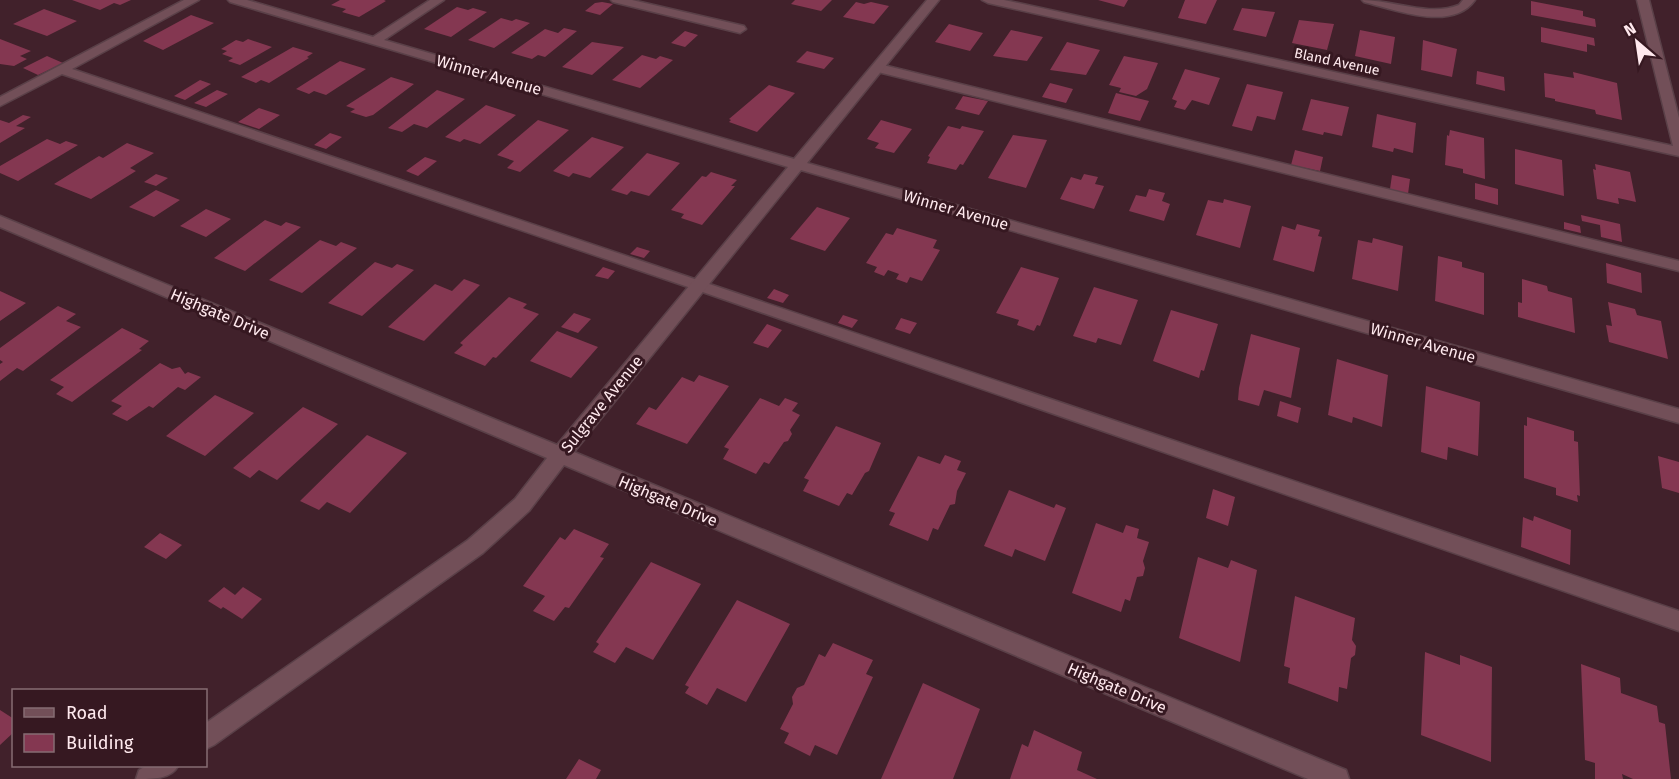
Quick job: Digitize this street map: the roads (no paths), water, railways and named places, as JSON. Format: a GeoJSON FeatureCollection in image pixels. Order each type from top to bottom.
{"type":"FeatureCollection","features":[{"type":"Feature","properties":{"kind":"street"},"geometry":{"type":"LineString","coordinates":[[0,102],[193,0]]}},
{"type":"Feature","properties":{"kind":"street","name":"Winner Avenue"},"geometry":{"type":"LineString","coordinates":[[234,0],[798,165],[1679,416]]}},
{"type":"Feature","properties":{"kind":"street"},"geometry":{"type":"LineString","coordinates":[[373,42],[438,0]]}},
{"type":"Feature","properties":{"kind":"street"},"geometry":{"type":"LineString","coordinates":[[617,0],[740,29]]}},
{"type":"Feature","properties":{"kind":"street","name":"Sulgrave Avenue"},"geometry":{"type":"LineString","coordinates":[[207,736],[474,548],[522,506],[548,476],[559,456],[933,0]]}},
{"type":"Feature","properties":{"kind":"street","name":"Bland Avenue"},"geometry":{"type":"LineString","coordinates":[[988,0],[1679,152]]}},
{"type":"Feature","properties":{"kind":"street"},"geometry":{"type":"LineString","coordinates":[[1368,0],[1432,13],[1451,14],[1461,10],[1469,0]]}},
{"type":"Feature","properties":{"kind":"street"},"geometry":{"type":"LineString","coordinates":[[1643,0],[1679,145]]}},
{"type":"Feature","properties":{"kind":"street"},"geometry":{"type":"LineString","coordinates":[[879,68],[1679,266]]}},
{"type":"Feature","properties":{"kind":"street"},"geometry":{"type":"LineString","coordinates":[[63,70],[700,285],[1679,621]]}},
{"type":"Feature","properties":{"kind":"street","name":"Highgate Drive"},"geometry":{"type":"LineString","coordinates":[[0,221],[1337,779]]}},
{"type":"Feature","properties":{"kind":"street"},"geometry":{"type":"LineString","coordinates":[[148,779],[163,767]]}}]}
